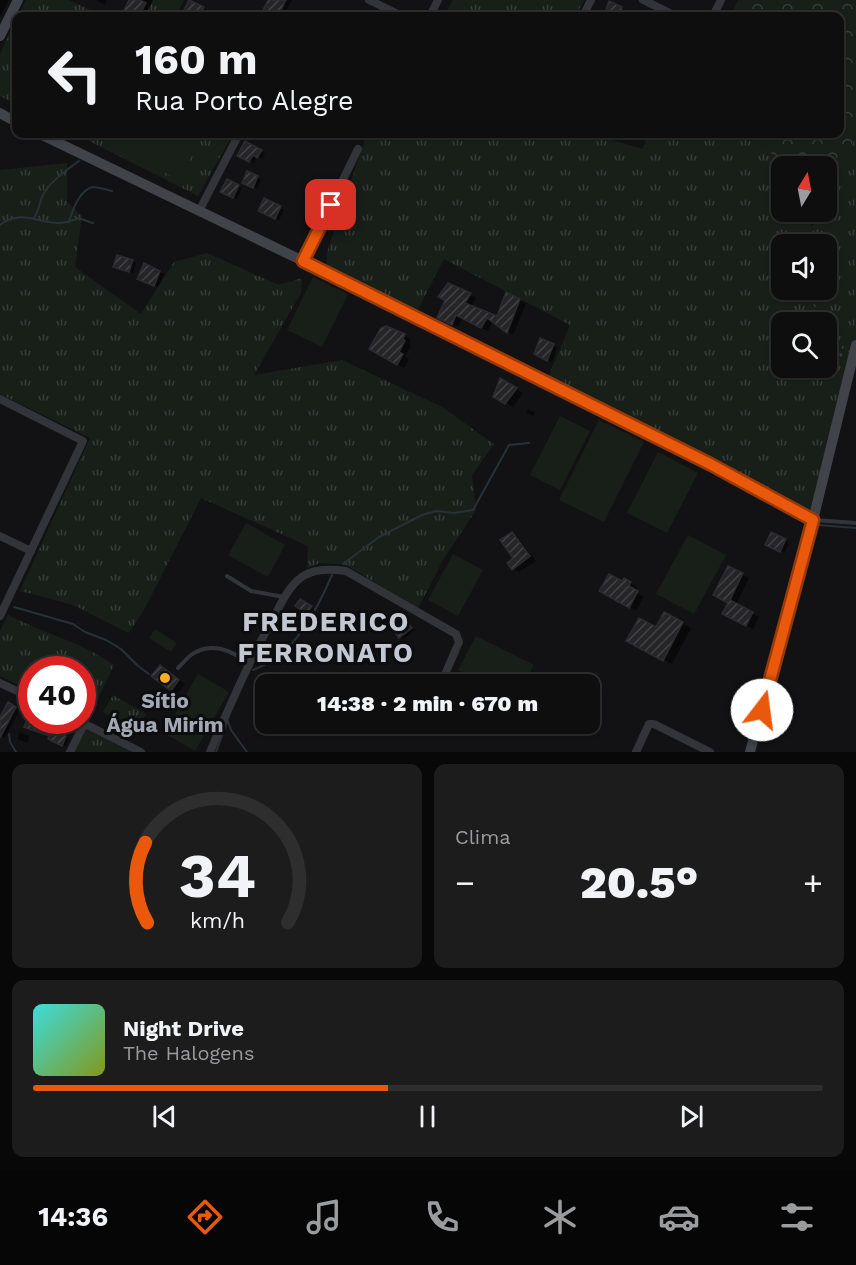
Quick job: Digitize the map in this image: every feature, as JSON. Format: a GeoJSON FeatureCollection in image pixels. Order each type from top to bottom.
{"type":"FeatureCollection","features":[{"type":"Feature","properties":{"kind":"street"},"geometry":{"type":"LineString","coordinates":[[0,36],[18,0]]}},
{"type":"Feature","properties":{"kind":"street"},"geometry":{"type":"LineString","coordinates":[[369,0],[394,12]]}},
{"type":"Feature","properties":{"kind":"street"},"geometry":{"type":"LineString","coordinates":[[643,0],[668,12]]}},
{"type":"Feature","properties":{"kind":"street"},"geometry":{"type":"LineString","coordinates":[[48,138],[303,261],[710,464],[813,520]]}},
{"type":"Feature","properties":{"kind":"street"},"geometry":{"type":"LineString","coordinates":[[199,212],[237,138]]}},
{"type":"Feature","properties":{"kind":"street"},"geometry":{"type":"LineString","coordinates":[[303,261],[358,150]]}},
{"type":"Feature","properties":{"kind":"street"},"geometry":{"type":"LineString","coordinates":[[750,752],[813,520],[856,345]]}},
{"type":"Feature","properties":{"kind":"street"},"geometry":{"type":"LineString","coordinates":[[0,399],[83,441],[0,616]]}},
{"type":"Feature","properties":{"kind":"street"},"geometry":{"type":"LineString","coordinates":[[0,536],[31,551]]}},
{"type":"Feature","properties":{"kind":"street"},"geometry":{"type":"LineString","coordinates":[[210,752],[248,665],[285,597],[298,580],[326,569],[346,571],[456,634],[459,642],[446,674]]}},
{"type":"Feature","properties":{"kind":"street"},"geometry":{"type":"LineString","coordinates":[[0,683],[18,691]]}},
{"type":"Feature","properties":{"kind":"street"},"geometry":{"type":"LineString","coordinates":[[636,752],[649,724],[654,724],[710,752]]}},
{"type":"Feature","properties":{"kind":"street"},"geometry":{"type":"LineString","coordinates":[[96,730],[141,752]]}},
{"type":"Feature","properties":{"kind":"street"},"geometry":{"type":"LineString","coordinates":[[70,752],[76,734]]}},
{"type":"Feature","properties":{"kind":"lane"},"geometry":{"type":"LineString","coordinates":[[813,520],[856,522]]}},
{"type":"Feature","properties":{"kind":"lane"},"geometry":{"type":"LineString","coordinates":[[228,576],[251,591],[285,597]]}},
{"type":"Feature","properties":{"kind":"lane"},"geometry":{"type":"LineString","coordinates":[[178,669],[202,649],[219,648],[241,658],[248,665]]}},
{"type":"Feature","properties":{"kind":"path"},"geometry":{"type":"LineString","coordinates":[[814,304],[818,312]]}},
{"type":"Feature","properties":{"kind":"path"},"geometry":{"type":"LineString","coordinates":[[837,348],[841,356]]}},
{"type":"Feature","properties":{"kind":"green space"},"geometry":{"type":"Polygon","coordinates":[[[26,0],[69,0],[94,12],[20,12],[26,0]]]}},
{"type":"Feature","properties":{"kind":"green space"},"geometry":{"type":"Polygon","coordinates":[[[153,0],[184,0],[178,12],[147,12],[153,0]]]}},
{"type":"Feature","properties":{"kind":"green space"},"geometry":{"type":"Polygon","coordinates":[[[453,0],[584,0],[578,12],[446,12],[453,0]]]}},
{"type":"Feature","properties":{"kind":"green space"},"geometry":{"type":"Polygon","coordinates":[[[738,0],[856,0],[856,136],[837,177],[837,156],[773,156],[763,138],[844,138],[844,12],[733,12],[738,0]]]}},
{"type":"Feature","properties":{"kind":"green space"},"geometry":{"type":"Polygon","coordinates":[[[12,28],[12,102],[0,96],[0,54],[12,28]]]}},
{"type":"Feature","properties":{"kind":"green space"},"geometry":{"type":"Polygon","coordinates":[[[856,136],[856,345],[817,525],[545,385],[570,325],[444,259],[413,319],[326,276],[327,252],[366,138],[605,138],[642,149],[647,138],[763,138],[773,156],[771,156],[771,222],[809,222],[812,227],[815,222],[837,222],[837,177],[856,136]]]}},
{"type":"Feature","properties":{"kind":"green space"},"geometry":{"type":"Polygon","coordinates":[[[83,138],[231,138],[198,196],[83,138]]]}},
{"type":"Feature","properties":{"kind":"green space"},"geometry":{"type":"Polygon","coordinates":[[[123,138],[182,138],[197,145],[180,180],[117,150],[123,138]]]}},
{"type":"Feature","properties":{"kind":"green space"},"geometry":{"type":"Polygon","coordinates":[[[67,163],[67,202],[82,216],[75,267],[141,314],[174,262],[207,253],[279,285],[302,278],[301,293],[254,375],[342,360],[442,407],[494,444],[472,475],[476,510],[443,560],[418,608],[346,565],[321,563],[307,568],[308,546],[201,498],[145,608],[129,633],[73,605],[20,591],[90,438],[0,394],[0,170],[67,163]]]}},
{"type":"Feature","properties":{"kind":"green space"},"geometry":{"type":"Polygon","coordinates":[[[313,277],[348,294],[322,347],[287,330],[313,277]]]}},
{"type":"Feature","properties":{"kind":"green space"},"geometry":{"type":"Polygon","coordinates":[[[560,416],[590,431],[560,490],[530,475],[560,416]]]}},
{"type":"Feature","properties":{"kind":"green space"},"geometry":{"type":"Polygon","coordinates":[[[599,420],[644,442],[604,522],[559,500],[599,420]]]}},
{"type":"Feature","properties":{"kind":"green space"},"geometry":{"type":"Polygon","coordinates":[[[658,452],[698,473],[667,533],[627,513],[658,452]]]}},
{"type":"Feature","properties":{"kind":"green space"},"geometry":{"type":"Polygon","coordinates":[[[246,523],[285,545],[268,577],[228,555],[246,523]]]}},
{"type":"Feature","properties":{"kind":"green space"},"geometry":{"type":"Polygon","coordinates":[[[688,535],[726,555],[694,614],[656,594],[688,535]]]}},
{"type":"Feature","properties":{"kind":"green space"},"geometry":{"type":"Polygon","coordinates":[[[453,554],[483,570],[458,616],[428,600],[453,554]]]}},
{"type":"Feature","properties":{"kind":"green space"},"geometry":{"type":"Polygon","coordinates":[[[8,615],[88,650],[114,665],[96,702],[96,656],[18,656],[18,685],[0,676],[0,631],[8,615]]]}},
{"type":"Feature","properties":{"kind":"green space"},"geometry":{"type":"Polygon","coordinates":[[[155,629],[177,643],[171,652],[149,638],[155,629]]]}},
{"type":"Feature","properties":{"kind":"green space"},"geometry":{"type":"Polygon","coordinates":[[[476,636],[534,665],[529,674],[466,674],[458,670],[476,636]]]}},
{"type":"Feature","properties":{"kind":"green space"},"geometry":{"type":"Polygon","coordinates":[[[198,674],[229,692],[195,751],[164,733],[198,674]]]}},
{"type":"Feature","properties":{"kind":"green space"},"geometry":{"type":"Polygon","coordinates":[[[113,695],[146,714],[135,731],[103,712],[113,695]]]}},
{"type":"Feature","properties":{"kind":"green space"},"geometry":{"type":"Polygon","coordinates":[[[76,734],[96,734],[131,752],[68,752],[76,734]]]}},
{"type":"Feature","properties":{"kind":"building"},"geometry":{"type":"Polygon","coordinates":[[[129,0],[140,0],[146,3],[141,12],[123,12],[129,0]]]}},
{"type":"Feature","properties":{"kind":"building"},"geometry":{"type":"Polygon","coordinates":[[[189,0],[204,7],[201,12],[183,12],[189,0]]]}},
{"type":"Feature","properties":{"kind":"building"},"geometry":{"type":"Polygon","coordinates":[[[268,0],[286,0],[280,12],[262,12],[268,0]]]}},
{"type":"Feature","properties":{"kind":"building"},"geometry":{"type":"Polygon","coordinates":[[[609,1],[622,7],[621,12],[605,12],[609,1]]]}},
{"type":"Feature","properties":{"kind":"building"},"geometry":{"type":"Polygon","coordinates":[[[245,141],[262,150],[257,158],[253,155],[249,162],[237,156],[245,141]]]}},
{"type":"Feature","properties":{"kind":"building"},"geometry":{"type":"Polygon","coordinates":[[[247,171],[258,176],[253,188],[242,183],[247,171]]]}},
{"type":"Feature","properties":{"kind":"building"},"geometry":{"type":"Polygon","coordinates":[[[227,179],[239,185],[233,198],[220,192],[227,179]]]}},
{"type":"Feature","properties":{"kind":"building"},"geometry":{"type":"Polygon","coordinates":[[[264,198],[281,206],[275,219],[258,211],[264,198]]]}},
{"type":"Feature","properties":{"kind":"building"},"geometry":{"type":"Polygon","coordinates":[[[312,200],[322,204],[317,216],[307,213],[312,200]]]}},
{"type":"Feature","properties":{"kind":"building"},"geometry":{"type":"Polygon","coordinates":[[[117,255],[133,260],[129,272],[113,267],[117,255]]]}},
{"type":"Feature","properties":{"kind":"building"},"geometry":{"type":"Polygon","coordinates":[[[144,263],[160,271],[154,286],[137,279],[144,263]]]}},
{"type":"Feature","properties":{"kind":"building"},"geometry":{"type":"Polygon","coordinates":[[[448,283],[471,293],[465,303],[497,316],[506,292],[520,299],[507,333],[487,318],[481,328],[456,315],[452,325],[437,318],[445,300],[438,297],[448,283]]]}},
{"type":"Feature","properties":{"kind":"building"},"geometry":{"type":"Polygon","coordinates":[[[386,326],[405,334],[403,339],[405,341],[399,352],[403,354],[397,365],[369,349],[381,328],[386,326]]]}},
{"type":"Feature","properties":{"kind":"building"},"geometry":{"type":"Polygon","coordinates":[[[540,338],[554,344],[547,361],[534,354],[540,338]]]}},
{"type":"Feature","properties":{"kind":"building"},"geometry":{"type":"Polygon","coordinates":[[[500,378],[517,388],[505,404],[493,397],[500,378]]]}},
{"type":"Feature","properties":{"kind":"building"},"geometry":{"type":"Polygon","coordinates":[[[512,532],[530,556],[512,570],[507,563],[513,558],[500,540],[512,532]]]}},
{"type":"Feature","properties":{"kind":"building"},"geometry":{"type":"Polygon","coordinates":[[[771,532],[786,539],[780,552],[765,545],[771,532]]]}},
{"type":"Feature","properties":{"kind":"building"},"geometry":{"type":"Polygon","coordinates":[[[728,566],[743,573],[730,600],[753,612],[746,626],[722,614],[728,603],[713,595],[728,566]]]}},
{"type":"Feature","properties":{"kind":"building"},"geometry":{"type":"Polygon","coordinates":[[[609,574],[622,581],[624,578],[631,582],[629,586],[638,591],[629,608],[599,591],[609,574]]]}},
{"type":"Feature","properties":{"kind":"building"},"geometry":{"type":"Polygon","coordinates":[[[300,599],[312,606],[307,614],[295,606],[300,599]]]}},
{"type":"Feature","properties":{"kind":"building"},"geometry":{"type":"Polygon","coordinates":[[[664,612],[683,622],[663,661],[626,641],[639,618],[656,627],[664,612]]]}},
{"type":"Feature","properties":{"kind":"building"},"geometry":{"type":"Polygon","coordinates":[[[406,620],[412,628],[399,638],[393,630],[406,620]]]}},
{"type":"Feature","properties":{"kind":"building","name":"Sítio Água Mirim"},"geometry":{"type":"Polygon","coordinates":[[[160,665],[179,680],[171,691],[151,676],[160,665]]]}},
{"type":"Feature","properties":{"kind":"building"},"geometry":{"type":"Polygon","coordinates":[[[8,702],[16,707],[0,738],[0,717],[8,702]]]}},
{"type":"Feature","properties":{"kind":"building"},"geometry":{"type":"Polygon","coordinates":[[[43,734],[66,736],[62,746],[48,739],[49,736],[43,734]]]}},
{"type":"Feature","properties":{"kind":"waterway"},"geometry":{"type":"LineString","coordinates":[[34,218],[49,186],[79,161]]}},
{"type":"Feature","properties":{"kind":"waterway"},"geometry":{"type":"LineString","coordinates":[[69,222],[77,201],[88,189],[95,187],[112,191]]}},
{"type":"Feature","properties":{"kind":"waterway"},"geometry":{"type":"LineString","coordinates":[[0,225],[19,217],[57,223],[78,218],[93,223]]}},
{"type":"Feature","properties":{"kind":"waterway"},"geometry":{"type":"LineString","coordinates":[[343,564],[379,537],[422,515],[436,511],[454,513],[473,510],[509,445],[529,443]]}},
{"type":"Feature","properties":{"kind":"waterway"},"geometry":{"type":"LineString","coordinates":[[818,525],[856,528]]}},
{"type":"Feature","properties":{"kind":"waterway"},"geometry":{"type":"LineString","coordinates":[[253,670],[272,661],[293,643],[315,609],[332,575]]}},
{"type":"Feature","properties":{"kind":"waterway"},"geometry":{"type":"LineString","coordinates":[[14,607],[73,624],[85,632],[106,640],[121,649],[149,674]]}},
{"type":"Feature","properties":{"kind":"waterway"},"geometry":{"type":"LineString","coordinates":[[287,647],[306,653]]}},
{"type":"Feature","properties":{"kind":"waterway"},"geometry":{"type":"LineString","coordinates":[[227,719],[231,730],[247,752]]}},
{"type":"Feature","properties":{"kind":"waterway"},"geometry":{"type":"LineString","coordinates":[[216,752],[227,722]]}},
{"type":"Feature","properties":{"kind":"waterway"},"geometry":{"type":"LineString","coordinates":[[9,734],[10,742],[16,752]]}},
{"type":"Feature","properties":{"kind":"place","name":"Sítio Água Mirim"},"geometry":{"type":"Point","coordinates":[165,678]}},
{"type":"Feature","properties":{"kind":"district","name":"FREDERICO FERRONATO"},"geometry":{"type":"Point","coordinates":[326,638]}},
{"type":"Feature","properties":{"kind":"route"},"geometry":{"type":"LineString","coordinates":[[331,205],[303,261],[710,464],[813,520],[762,710]]}}]}
